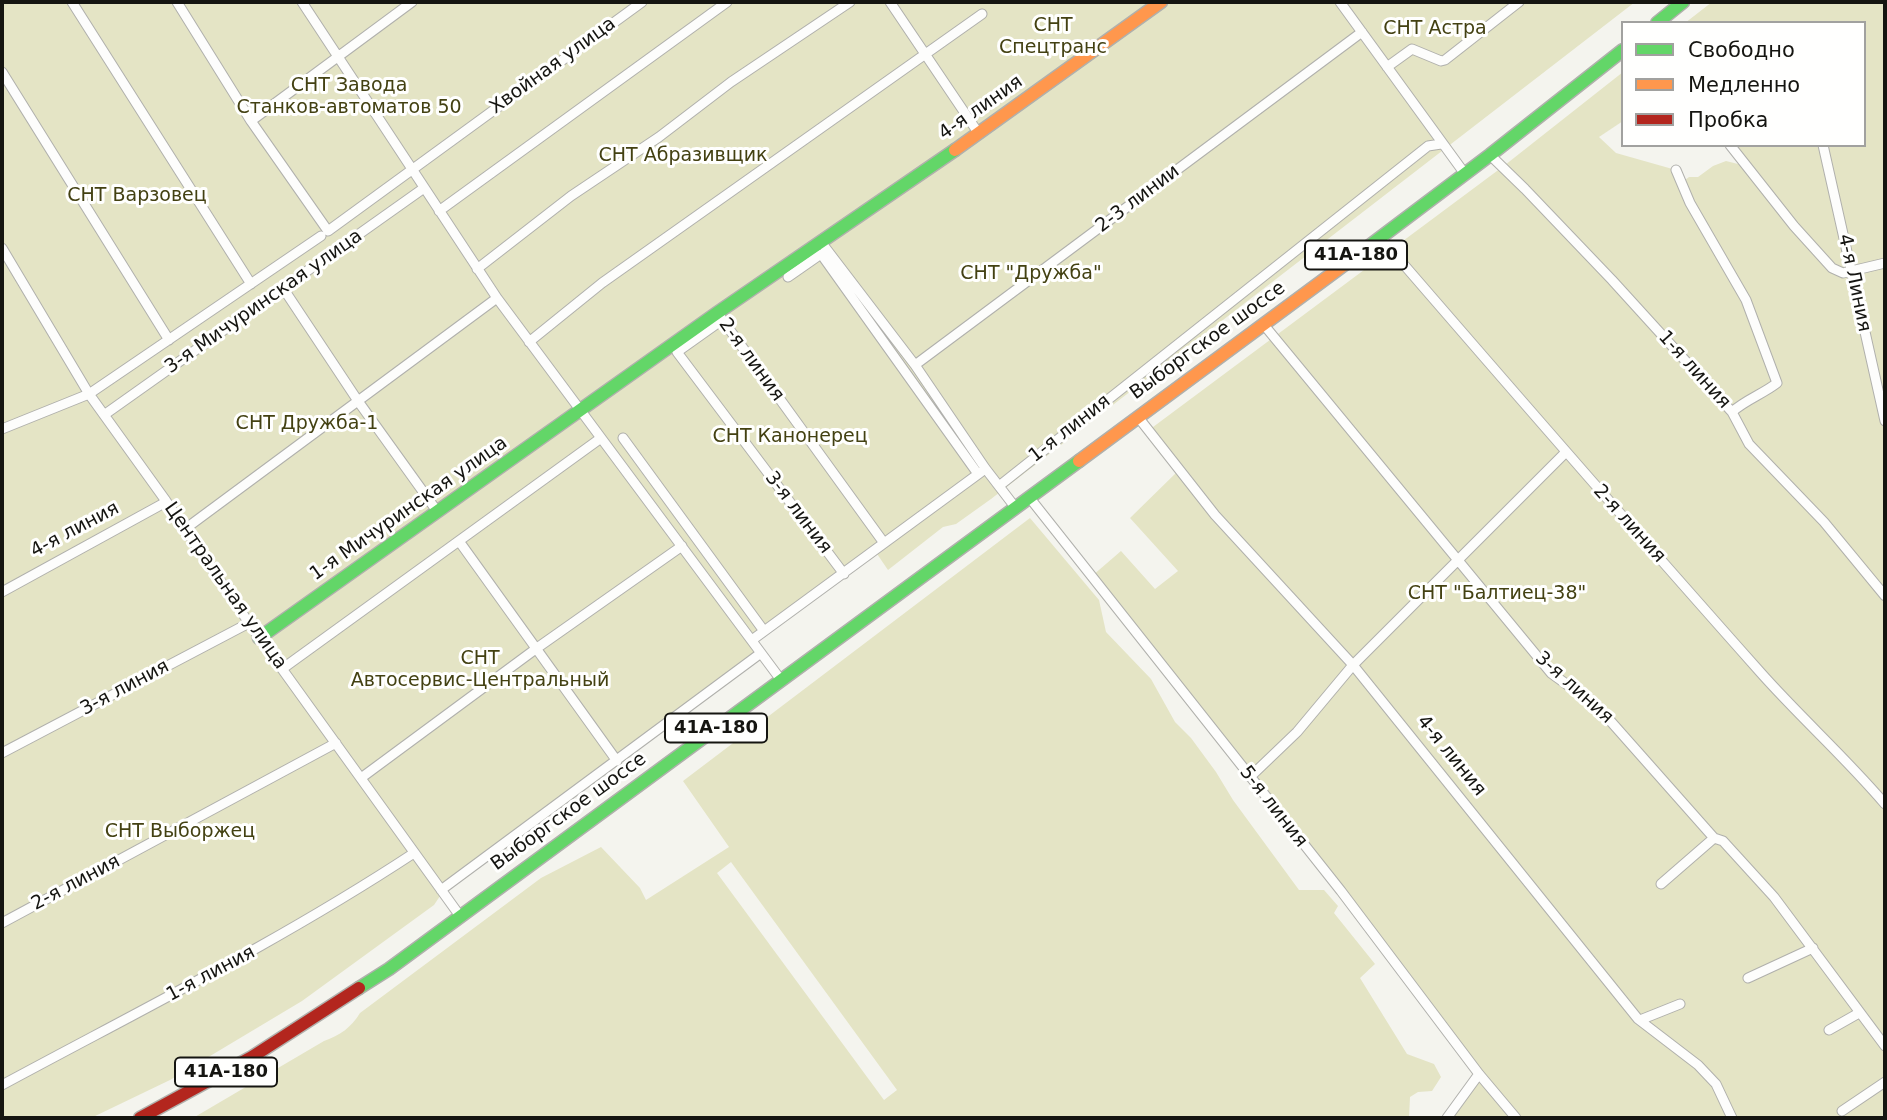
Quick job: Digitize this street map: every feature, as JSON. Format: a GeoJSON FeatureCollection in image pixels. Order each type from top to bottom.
{"type":"FeatureCollection","features":[{"type":"Feature","properties":{"kind":"main road","name":"4-я линия"},"geometry":{"type":"LineString","coordinates":[[720,317],[821,242],[979,134],[1160,2]]}},
{"type":"Feature","properties":{"kind":"main road"},"geometry":{"type":"LineString","coordinates":[[1659,21],[1683,2]]}},
{"type":"Feature","properties":{"kind":"main road","name":"Выборгское шоссе"},"geometry":{"type":"LineString","coordinates":[[460,916],[1264,324],[1490,155],[1621,52]]}},
{"type":"Feature","properties":{"kind":"main road","name":"1-я Мичуринская улица"},"geometry":{"type":"LineString","coordinates":[[259,638],[580,411],[720,317]]}},
{"type":"Feature","properties":{"kind":"main road","name":"41А-180"},"geometry":{"type":"LineString","coordinates":[[140,1118],[252,1057],[310,1021],[389,969],[460,916]]}},
{"type":"Feature","properties":{"kind":"street"},"geometry":{"type":"LineString","coordinates":[[72,2],[251,284]]}},
{"type":"Feature","properties":{"kind":"street"},"geometry":{"type":"LineString","coordinates":[[302,2],[497,298],[781,680]]}},
{"type":"Feature","properties":{"kind":"street"},"geometry":{"type":"LineString","coordinates":[[251,121],[412,2]]}},
{"type":"Feature","properties":{"kind":"street","name":"Хвойная улица"},"geometry":{"type":"LineString","coordinates":[[89,394],[324,233],[642,2]]}},
{"type":"Feature","properties":{"kind":"street"},"geometry":{"type":"LineString","coordinates":[[439,211],[727,2]]}},
{"type":"Feature","properties":{"kind":"street"},"geometry":{"type":"LineString","coordinates":[[478,269],[571,196],[659,137],[731,82],[850,2]]}},
{"type":"Feature","properties":{"kind":"street"},"geometry":{"type":"LineString","coordinates":[[890,2],[979,134]]}},
{"type":"Feature","properties":{"kind":"street"},"geometry":{"type":"LineString","coordinates":[[1340,2],[1465,174]]}},
{"type":"Feature","properties":{"kind":"street"},"geometry":{"type":"LineString","coordinates":[[1387,67],[1412,49],[1441,61],[1445,60],[1519,2]]}},
{"type":"Feature","properties":{"kind":"street"},"geometry":{"type":"LineString","coordinates":[[182,4],[251,121],[324,233]]}},
{"type":"Feature","properties":{"kind":"street"},"geometry":{"type":"LineString","coordinates":[[529,342],[613,275],[982,14]]}},
{"type":"Feature","properties":{"kind":"street","name":"2-3 линии"},"geometry":{"type":"LineString","coordinates":[[915,365],[1362,32]]}},
{"type":"Feature","properties":{"kind":"street"},"geometry":{"type":"LineString","coordinates":[[2,72],[169,340]]}},
{"type":"Feature","properties":{"kind":"street","name":"1-я линия"},"geometry":{"type":"LineString","coordinates":[[999,486],[1428,146],[1441,144]]}},
{"type":"Feature","properties":{"kind":"street"},"geometry":{"type":"LineString","coordinates":[[1732,147],[1794,226],[1832,268],[1843,273],[1885,263]]}},
{"type":"Feature","properties":{"kind":"street","name":"4-я Линия"},"geometry":{"type":"LineString","coordinates":[[1823,147],[1885,421]]}},
{"type":"Feature","properties":{"kind":"street","name":"1-я линия"},"geometry":{"type":"LineString","coordinates":[[1490,155],[1612,280],[1732,412],[1749,444],[1825,523],[1885,596]]}},
{"type":"Feature","properties":{"kind":"street"},"geometry":{"type":"LineString","coordinates":[[1676,170],[1707,235],[1746,300],[1777,383],[1732,412]]}},
{"type":"Feature","properties":{"kind":"street","name":"3-я Мичуринская улица"},"geometry":{"type":"LineString","coordinates":[[104,415],[424,188]]}},
{"type":"Feature","properties":{"kind":"street","name":"2-я линия"},"geometry":{"type":"LineString","coordinates":[[1380,237],[1565,453],[1784,698],[1851,764],[1885,804]]}},
{"type":"Feature","properties":{"kind":"street"},"geometry":{"type":"LineString","coordinates":[[821,242],[915,365],[981,471]]}},
{"type":"Feature","properties":{"kind":"street","name":"Центральная улица"},"geometry":{"type":"LineString","coordinates":[[2,248],[89,394],[248,623],[460,916]]}},
{"type":"Feature","properties":{"kind":"street"},"geometry":{"type":"LineString","coordinates":[[788,277],[821,254],[981,471],[999,486],[1015,507]]}},
{"type":"Feature","properties":{"kind":"street"},"geometry":{"type":"LineString","coordinates":[[283,288],[358,401],[437,512]]}},
{"type":"Feature","properties":{"kind":"street"},"geometry":{"type":"LineString","coordinates":[[185,529],[497,298]]}},
{"type":"Feature","properties":{"kind":"street","name":"2-я линия"},"geometry":{"type":"LineString","coordinates":[[720,317],[884,543]]}},
{"type":"Feature","properties":{"kind":"street","name":"3-я линия"},"geometry":{"type":"LineString","coordinates":[[720,317],[677,352],[844,573]]}},
{"type":"Feature","properties":{"kind":"street","name":"3-я линия"},"geometry":{"type":"LineString","coordinates":[[1264,324],[1551,673],[1598,707],[1714,838],[1723,841],[1746,864],[1813,948],[1859,1013],[1883,1039]]}},
{"type":"Feature","properties":{"kind":"street"},"geometry":{"type":"LineString","coordinates":[[2,429],[89,394]]}},
{"type":"Feature","properties":{"kind":"street","name":"4-я линия"},"geometry":{"type":"LineString","coordinates":[[1138,417],[1215,514],[1353,665],[1640,1020],[1698,1065],[1716,1084],[1732,1118]]}},
{"type":"Feature","properties":{"kind":"street"},"geometry":{"type":"LineString","coordinates":[[282,669],[601,438]]}},
{"type":"Feature","properties":{"kind":"street"},"geometry":{"type":"LineString","coordinates":[[623,438],[764,631]]}},
{"type":"Feature","properties":{"kind":"street"},"geometry":{"type":"LineString","coordinates":[[1250,777],[1297,732],[1353,665],[1565,453]]}},
{"type":"Feature","properties":{"kind":"street"},"geometry":{"type":"LineString","coordinates":[[752,640],[981,471]]}},
{"type":"Feature","properties":{"kind":"street","name":"5-я линия"},"geometry":{"type":"LineString","coordinates":[[1030,497],[1516,1118]]}},
{"type":"Feature","properties":{"kind":"street","name":"4-я линия"},"geometry":{"type":"LineString","coordinates":[[2,592],[166,502]]}},
{"type":"Feature","properties":{"kind":"street"},"geometry":{"type":"LineString","coordinates":[[459,541],[617,761]]}},
{"type":"Feature","properties":{"kind":"street"},"geometry":{"type":"LineString","coordinates":[[361,778],[537,648],[682,546]]}},
{"type":"Feature","properties":{"kind":"street","name":"3-я линия"},"geometry":{"type":"LineString","coordinates":[[2,753],[248,623]]}},
{"type":"Feature","properties":{"kind":"street"},"geometry":{"type":"LineString","coordinates":[[441,890],[761,653]]}},
{"type":"Feature","properties":{"kind":"street","name":"2-я линия"},"geometry":{"type":"LineString","coordinates":[[2,923],[336,743]]}},
{"type":"Feature","properties":{"kind":"street"},"geometry":{"type":"LineString","coordinates":[[1661,884],[1714,838]]}},
{"type":"Feature","properties":{"kind":"street","name":"1-я линия"},"geometry":{"type":"LineString","coordinates":[[2,1085],[345,899],[414,853]]}},
{"type":"Feature","properties":{"kind":"street"},"geometry":{"type":"LineString","coordinates":[[1748,978],[1813,948]]}},
{"type":"Feature","properties":{"kind":"street"},"geometry":{"type":"LineString","coordinates":[[1640,1020],[1680,1004]]}},
{"type":"Feature","properties":{"kind":"street"},"geometry":{"type":"LineString","coordinates":[[1829,1030],[1859,1013]]}},
{"type":"Feature","properties":{"kind":"street"},"geometry":{"type":"LineString","coordinates":[[1447,1118],[1479,1073]]}},
{"type":"Feature","properties":{"kind":"street"},"geometry":{"type":"LineString","coordinates":[[1842,1111],[1885,1082]]}},
{"type":"Feature","properties":{"kind":"green space"},"geometry":{"type":"Polygon","coordinates":[[[2,2],[1635,2],[991,499],[956,524],[943,527],[888,570],[875,551],[752,639],[760,652],[440,891],[434,905],[302,1001],[170,1080],[91,1118],[2,1118],[2,2]]]}},
{"type":"Feature","properties":{"kind":"green space","name":"СНТ \"Балтиец-38\""},"geometry":{"type":"Polygon","coordinates":[[[1712,2],[1885,2],[1885,1118],[1447,1118],[1478,1073],[1092,576],[1121,551],[1155,589],[1178,571],[1130,518],[1179,470],[1149,430],[1505,165],[1621,74],[1621,122],[1599,137],[1616,153],[1676,170],[1681,183],[1726,161],[1746,166],[1732,147],[1866,147],[1866,21],[1688,21],[1712,2]]]}},
{"type":"Feature","properties":{"kind":"green space"},"geometry":{"type":"Polygon","coordinates":[[[1030,518],[1099,600],[1106,632],[1151,679],[1175,722],[1191,738],[1299,890],[1324,890],[1338,906],[1334,913],[1375,964],[1360,978],[1407,1054],[1434,1064],[1441,1077],[1432,1091],[1418,1092],[1410,1097],[1409,1118],[193,1118],[340,1033],[353,1023],[360,1013],[541,878],[601,847],[640,888],[646,900],[729,847],[683,781],[1030,518]],[[731,862],[717,873],[884,1100],[897,1090],[731,862]]]}},
{"type":"Feature","properties":{"kind":"traffic: fast"},"geometry":{"type":"LineString","coordinates":[[1659,21],[1683,2]]}},
{"type":"Feature","properties":{"kind":"traffic: fast"},"geometry":{"type":"LineString","coordinates":[[1360,253],[1621,52]]}},
{"type":"Feature","properties":{"kind":"traffic: fast"},"geometry":{"type":"LineString","coordinates":[[259,638],[717,313],[955,150]]}},
{"type":"Feature","properties":{"kind":"traffic: fast"},"geometry":{"type":"LineString","coordinates":[[359,988],[389,969],[1079,461]]}},
{"type":"Feature","properties":{"kind":"traffic: slow"},"geometry":{"type":"LineString","coordinates":[[955,150],[1161,2]]}},
{"type":"Feature","properties":{"kind":"traffic: slow"},"geometry":{"type":"LineString","coordinates":[[1079,461],[1360,253]]}},
{"type":"Feature","properties":{"kind":"traffic: jam"},"geometry":{"type":"LineString","coordinates":[[140,1118],[252,1057],[359,988]]}},
{"type":"Feature","properties":{"kind":"park label","name":"СНТ Астра"},"geometry":{"type":"Point","coordinates":[1435,29]}},
{"type":"Feature","properties":{"kind":"park label","name":"СНТ Спецтранс"},"geometry":{"type":"Point","coordinates":[1053,37]}},
{"type":"Feature","properties":{"kind":"park label","name":"СНТ Завода Станков-автоматов 50"},"geometry":{"type":"Point","coordinates":[349,97]}},
{"type":"Feature","properties":{"kind":"park label","name":"СНТ Абразивщик"},"geometry":{"type":"Point","coordinates":[683,156]}},
{"type":"Feature","properties":{"kind":"park label","name":"СНТ Варзовец"},"geometry":{"type":"Point","coordinates":[137,196]}},
{"type":"Feature","properties":{"kind":"park label","name":"СНТ \"Дружба\""},"geometry":{"type":"Point","coordinates":[1031,274]}},
{"type":"Feature","properties":{"kind":"park label","name":"СНТ Дружба-1"},"geometry":{"type":"Point","coordinates":[307,424]}},
{"type":"Feature","properties":{"kind":"park label","name":"СНТ Канонерец"},"geometry":{"type":"Point","coordinates":[790,437]}},
{"type":"Feature","properties":{"kind":"park label","name":"СНТ Автосервис-Центральный"},"geometry":{"type":"Point","coordinates":[480,670]}},
{"type":"Feature","properties":{"kind":"park label","name":"СНТ Выборжец"},"geometry":{"type":"Point","coordinates":[180,832]}}]}
